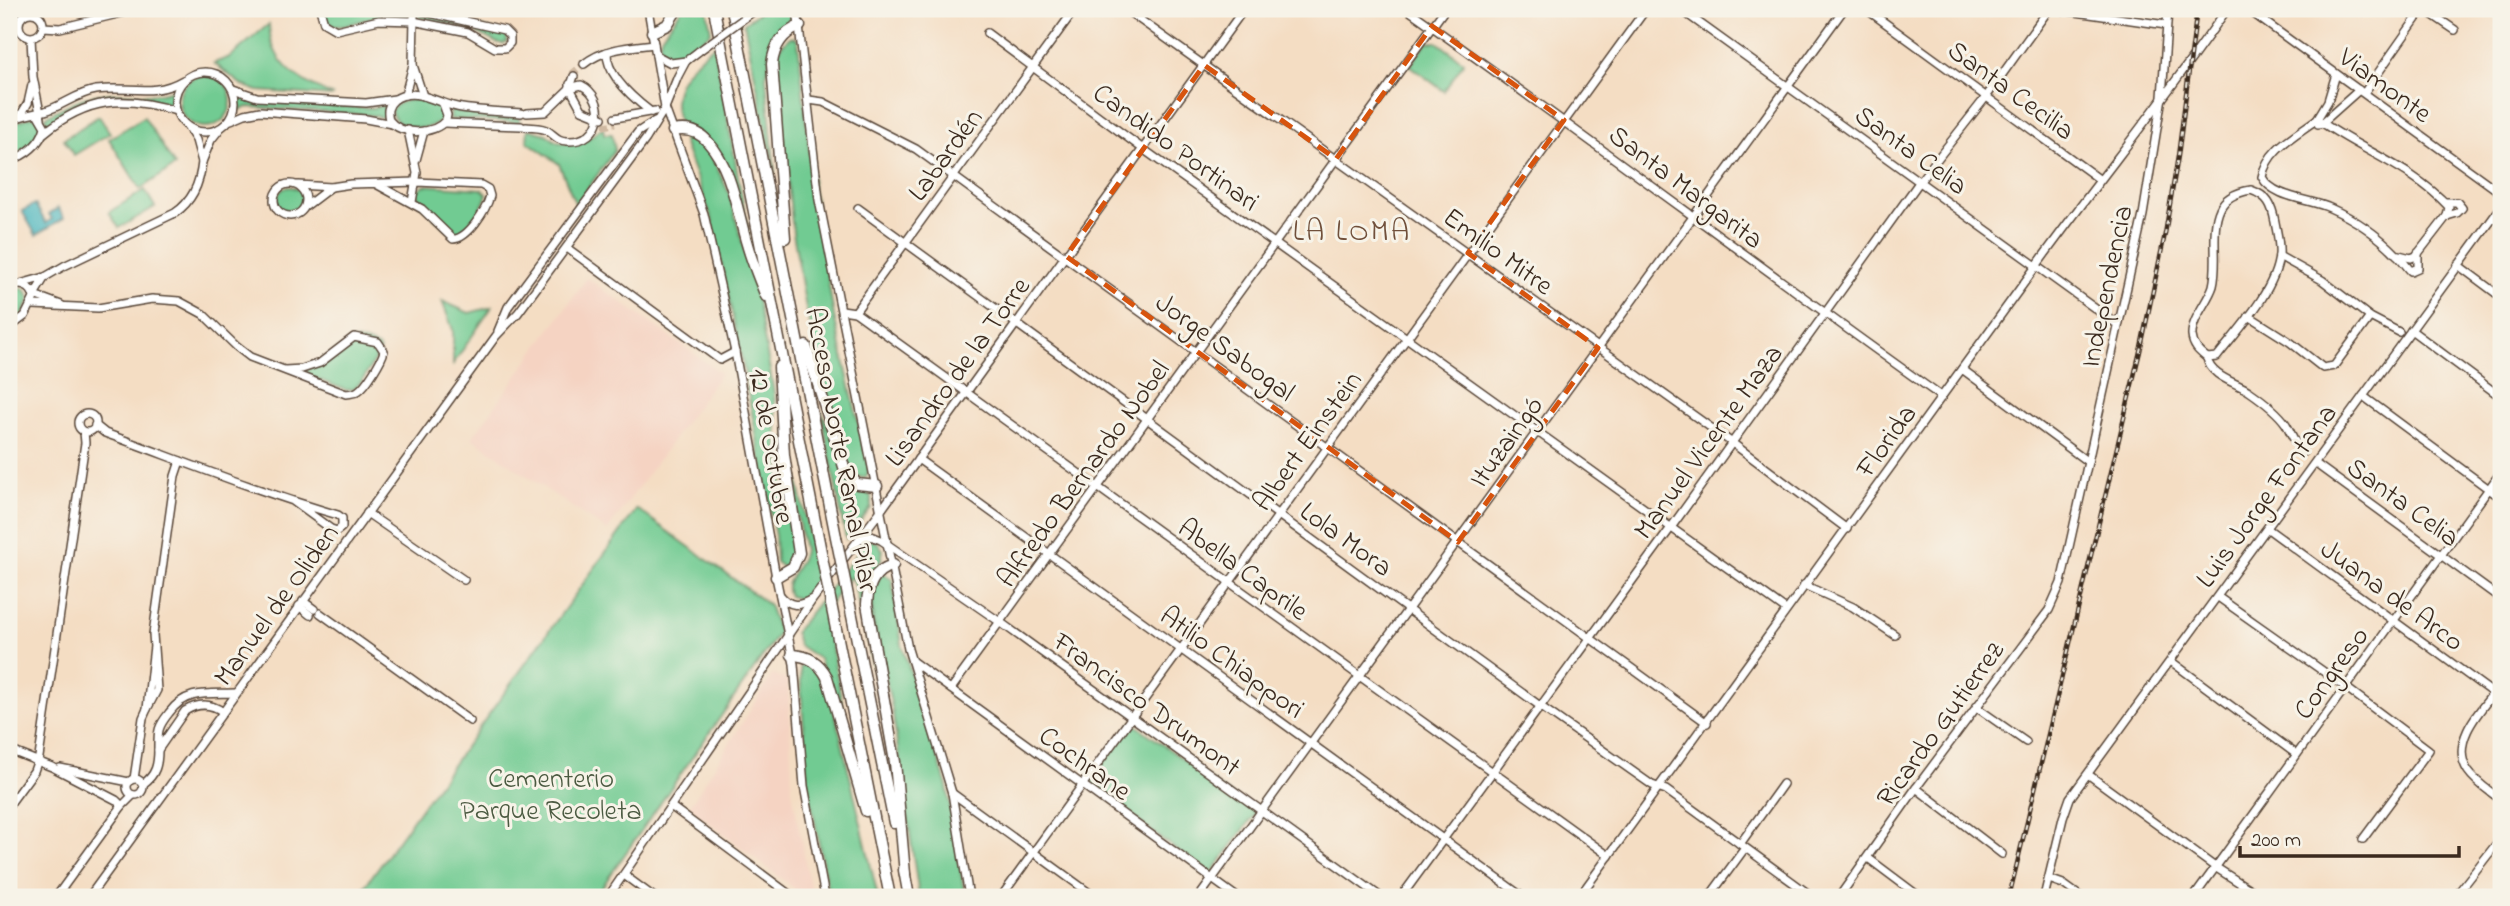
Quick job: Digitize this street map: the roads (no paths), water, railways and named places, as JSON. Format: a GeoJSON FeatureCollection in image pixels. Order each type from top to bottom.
{"type":"FeatureCollection","features":[{"type":"Feature","properties":{"kind":"highway"},"geometry":{"type":"LineString","coordinates":[[652,32],[667,25],[677,9]]}},
{"type":"Feature","properties":{"kind":"highway","name":"Acceso Norte Ramal Pilar"},"geometry":{"type":"LineString","coordinates":[[714,9],[889,893]]}},
{"type":"Feature","properties":{"kind":"highway","name":"Acceso Norte Ramal Pilar"},"geometry":{"type":"LineString","coordinates":[[732,9],[909,897]]}},
{"type":"Feature","properties":{"kind":"highway"},"geometry":{"type":"LineString","coordinates":[[800,26],[788,31],[780,40],[774,53],[772,69],[790,295],[845,470],[858,484],[877,486]]}},
{"type":"Feature","properties":{"kind":"highway"},"geometry":{"type":"LineString","coordinates":[[673,131],[698,133],[709,142],[719,157],[778,330],[784,455],[799,553],[791,569],[776,577]]}},
{"type":"Feature","properties":{"kind":"highway"},"geometry":{"type":"LineString","coordinates":[[893,565],[881,569],[872,579],[867,604],[895,762],[905,874]]}},
{"type":"Feature","properties":{"kind":"highway"},"geometry":{"type":"LineString","coordinates":[[792,655],[807,657],[816,662],[829,682],[889,893]]}},
{"type":"Feature","properties":{"kind":"street"},"geometry":{"type":"LineString","coordinates":[[43,27],[60,28],[138,9]]}},
{"type":"Feature","properties":{"kind":"street"},"geometry":{"type":"LineString","coordinates":[[320,9],[324,23],[336,30],[379,20],[414,21],[468,32],[499,49],[507,47],[511,39],[509,33],[413,9],[414,21],[413,65],[405,95]]}},
{"type":"Feature","properties":{"kind":"street","name":"12 de Octubre"},"geometry":{"type":"LineString","coordinates":[[648,9],[665,108],[704,214],[735,352],[792,655],[804,786],[825,897]]}},
{"type":"Feature","properties":{"kind":"street"},"geometry":{"type":"LineString","coordinates":[[797,9],[819,200],[912,661],[952,793],[968,897]]}},
{"type":"Feature","properties":{"kind":"street","name":"Labardén"},"geometry":{"type":"LineString","coordinates":[[855,312],[1075,9]]}},
{"type":"Feature","properties":{"kind":"street","name":"Emilio Mitre"},"geometry":{"type":"LineString","coordinates":[[1125,9],[1731,442],[1847,528]]}},
{"type":"Feature","properties":{"kind":"street","name":"Lisandro de la Torre"},"geometry":{"type":"LineString","coordinates":[[608,897],[813,599],[882,509],[1244,9]]}},
{"type":"Feature","properties":{"kind":"street","name":"Santa Margarita"},"geometry":{"type":"LineString","coordinates":[[1407,9],[1564,120],[1825,314],[1942,397]]}},
{"type":"Feature","properties":{"kind":"street","name":"Alfredo Bernardo Nobel"},"geometry":{"type":"LineString","coordinates":[[951,689],[1444,9]]}},
{"type":"Feature","properties":{"kind":"street","name":"Albert Einstein"},"geometry":{"type":"LineString","coordinates":[[1001,897],[1646,9]]}},
{"type":"Feature","properties":{"kind":"street","name":"Santa Celia"},"geometry":{"type":"LineString","coordinates":[[1680,9],[2118,325]]}},
{"type":"Feature","properties":{"kind":"street","name":"Ituzaingó"},"geometry":{"type":"LineString","coordinates":[[1199,897],[1844,9]]}},
{"type":"Feature","properties":{"kind":"street","name":"Santa Cecilia"},"geometry":{"type":"LineString","coordinates":[[1866,9],[2099,179]]}},
{"type":"Feature","properties":{"kind":"street","name":"Manuel Vicente Maza"},"geometry":{"type":"LineString","coordinates":[[1401,897],[1920,181],[1986,97],[2049,9]]}},
{"type":"Feature","properties":{"kind":"street"},"geometry":{"type":"LineString","coordinates":[[2055,9],[2166,25]]}},
{"type":"Feature","properties":{"kind":"street","name":"Independencia"},"geometry":{"type":"LineString","coordinates":[[2064,569],[2143,215],[2162,97],[2168,9]]}},
{"type":"Feature","properties":{"kind":"street","name":"Florida"},"geometry":{"type":"LineString","coordinates":[[1579,897],[2099,179],[2196,54],[2227,9]]}},
{"type":"Feature","properties":{"kind":"street","name":"Viamonte"},"geometry":{"type":"LineString","coordinates":[[2246,9],[2501,192]]}},
{"type":"Feature","properties":{"kind":"street"},"geometry":{"type":"LineString","coordinates":[[2418,253],[2418,268],[2411,271],[2398,255],[2364,227],[2344,214],[2283,193],[2265,182],[2262,177],[2263,170],[2274,153],[2361,91],[2424,9],[2455,30]]}},
{"type":"Feature","properties":{"kind":"street"},"geometry":{"type":"LineString","coordinates":[[655,54],[671,63],[687,61],[755,10]]}},
{"type":"Feature","properties":{"kind":"street"},"geometry":{"type":"LineString","coordinates":[[32,11],[41,18],[43,27],[39,34],[31,38],[23,35],[18,24],[23,15],[32,11]]}},
{"type":"Feature","properties":{"kind":"street"},"geometry":{"type":"LineString","coordinates":[[9,22],[18,24]]}},
{"type":"Feature","properties":{"kind":"street","name":"Candido Portinari"},"geometry":{"type":"LineString","coordinates":[[988,33],[1143,149],[1786,610]]}},
{"type":"Feature","properties":{"kind":"street"},"geometry":{"type":"LineString","coordinates":[[31,38],[33,78],[38,114],[45,127],[44,133]]}},
{"type":"Feature","properties":{"kind":"street"},"geometry":{"type":"LineString","coordinates":[[584,64],[607,52],[654,44]]}},
{"type":"Feature","properties":{"kind":"street"},"geometry":{"type":"LineString","coordinates":[[607,52],[611,71],[647,113]]}},
{"type":"Feature","properties":{"kind":"street","name":"Manuel de Oliden"},"geometry":{"type":"LineString","coordinates":[[89,897],[496,336],[518,313],[646,139],[665,108],[687,61]]}},
{"type":"Feature","properties":{"kind":"street"},"geometry":{"type":"LineString","coordinates":[[413,65],[423,96]]}},
{"type":"Feature","properties":{"kind":"street"},"geometry":{"type":"LineString","coordinates":[[20,115],[38,114],[86,92],[107,89],[161,90],[194,73],[212,72],[228,81],[233,89],[236,106],[228,123]]}},
{"type":"Feature","properties":{"kind":"street"},"geometry":{"type":"LineString","coordinates":[[2320,121],[2336,74]]}},
{"type":"Feature","properties":{"kind":"street"},"geometry":{"type":"LineString","coordinates":[[573,75],[570,88],[582,110],[600,123]]}},
{"type":"Feature","properties":{"kind":"street"},"geometry":{"type":"LineString","coordinates":[[9,122],[20,115],[28,103],[33,78]]}},
{"type":"Feature","properties":{"kind":"street"},"geometry":{"type":"LineString","coordinates":[[186,78],[176,93],[176,111],[196,140],[202,162]]}},
{"type":"Feature","properties":{"kind":"street"},"geometry":{"type":"LineString","coordinates":[[233,89],[257,97],[366,103],[396,99],[405,95],[423,96],[458,108],[524,113],[545,112],[570,88],[580,85],[589,90],[596,103],[600,123]]}},
{"type":"Feature","properties":{"kind":"street"},"geometry":{"type":"LineString","coordinates":[[392,124],[388,108],[396,99]]}},
{"type":"Feature","properties":{"kind":"street","name":"Jorge Sabogal"},"geometry":{"type":"LineString","coordinates":[[809,100],[823,102],[911,146],[1707,723]]}},
{"type":"Feature","properties":{"kind":"street"},"geometry":{"type":"LineString","coordinates":[[9,161],[30,150],[44,133],[73,112],[95,104],[150,104],[176,111]]}},
{"type":"Feature","properties":{"kind":"street"},"geometry":{"type":"LineString","coordinates":[[443,104],[447,115],[444,123]]}},
{"type":"Feature","properties":{"kind":"street"},"geometry":{"type":"LineString","coordinates":[[615,121],[665,108]]}},
{"type":"Feature","properties":{"kind":"street"},"geometry":{"type":"LineString","coordinates":[[9,287],[45,277],[182,209],[196,190],[202,162],[211,140],[221,128],[239,116],[260,111],[366,119],[408,130],[424,131],[444,123],[524,126],[548,131]]}},
{"type":"Feature","properties":{"kind":"street"},"geometry":{"type":"LineString","coordinates":[[545,112],[544,125],[548,131],[556,139],[570,142],[583,138],[600,123]]}},
{"type":"Feature","properties":{"kind":"street","name":"Manuel de Oliden"},"geometry":{"type":"LineString","coordinates":[[496,336],[508,307],[638,132],[656,121]]}},
{"type":"Feature","properties":{"kind":"street"},"geometry":{"type":"LineString","coordinates":[[2320,121],[2397,167],[2449,206],[2447,216],[2418,253],[2411,258],[2398,255]]}},
{"type":"Feature","properties":{"kind":"street"},"geometry":{"type":"LineString","coordinates":[[186,125],[203,132],[221,128]]}},
{"type":"Feature","properties":{"kind":"street"},"geometry":{"type":"LineString","coordinates":[[408,130],[418,182],[412,202]]}},
{"type":"Feature","properties":{"kind":"street"},"geometry":{"type":"LineString","coordinates":[[415,160],[424,131]]}},
{"type":"Feature","properties":{"kind":"street"},"geometry":{"type":"LineString","coordinates":[[331,187],[299,214],[289,216],[280,213],[274,204],[275,194],[282,186],[297,185],[331,187],[351,184],[418,182],[481,185],[488,189],[490,196],[466,234],[458,239],[449,237],[430,216],[412,202],[376,184]]}},
{"type":"Feature","properties":{"kind":"street"},"geometry":{"type":"LineString","coordinates":[[297,185],[304,191],[306,206]]}},
{"type":"Feature","properties":{"kind":"street"},"geometry":{"type":"LineString","coordinates":[[2207,358],[2217,357],[2249,316],[2272,280],[2279,256],[2271,203],[2260,193],[2251,190],[2239,192],[2220,208],[2217,216],[2213,286],[2192,332],[2196,348],[2207,358],[2212,370],[2248,390],[2268,406],[2285,423],[2293,441],[2302,452]]}},
{"type":"Feature","properties":{"kind":"street"},"geometry":{"type":"LineString","coordinates":[[2271,203],[2283,193]]}},
{"type":"Feature","properties":{"kind":"street"},"geometry":{"type":"LineString","coordinates":[[2445,202],[2457,202],[2462,208],[2447,216]]}},
{"type":"Feature","properties":{"kind":"street","name":"Luis Jorge Fontana"},"geometry":{"type":"LineString","coordinates":[[2044,897],[2070,798],[2172,662],[2501,207]]}},
{"type":"Feature","properties":{"kind":"street","name":"Lola Mora"},"geometry":{"type":"LineString","coordinates":[[858,208],[1540,706],[1652,785],[1660,787],[1813,897]]}},
{"type":"Feature","properties":{"kind":"street"},"geometry":{"type":"LineString","coordinates":[[567,248],[720,360],[735,352]]}},
{"type":"Feature","properties":{"kind":"street"},"geometry":{"type":"LineString","coordinates":[[2279,256],[2322,280],[2370,317],[2399,332]]}},
{"type":"Feature","properties":{"kind":"street"},"geometry":{"type":"LineString","coordinates":[[2458,265],[2501,297]]}},
{"type":"Feature","properties":{"kind":"street"},"geometry":{"type":"LineString","coordinates":[[9,328],[25,316],[33,305],[34,295],[45,277]]}},
{"type":"Feature","properties":{"kind":"street"},"geometry":{"type":"LineString","coordinates":[[20,284],[29,288],[34,295],[62,306]]}},
{"type":"Feature","properties":{"kind":"street"},"geometry":{"type":"LineString","coordinates":[[33,305],[97,308],[152,299],[179,301],[203,314],[250,356],[285,370],[351,394],[362,387],[382,360],[384,351],[378,342],[354,337],[320,363],[302,369],[285,370]]}},
{"type":"Feature","properties":{"kind":"street"},"geometry":{"type":"LineString","coordinates":[[842,310],[855,312]]}},
{"type":"Feature","properties":{"kind":"street","name":"Abella Caprile"},"geometry":{"type":"LineString","coordinates":[[855,312],[1609,856]]}},
{"type":"Feature","properties":{"kind":"street"},"geometry":{"type":"LineString","coordinates":[[2249,316],[2290,342],[2323,368],[2329,369],[2370,317]]}},
{"type":"Feature","properties":{"kind":"street"},"geometry":{"type":"LineString","coordinates":[[2411,330],[2501,397]]}},
{"type":"Feature","properties":{"kind":"street"},"geometry":{"type":"LineString","coordinates":[[1962,369],[2088,462]]}},
{"type":"Feature","properties":{"kind":"street"},"geometry":{"type":"LineString","coordinates":[[2363,396],[2501,498]]}},
{"type":"Feature","properties":{"kind":"street"},"geometry":{"type":"LineString","coordinates":[[9,805],[38,761],[85,443],[79,420],[83,416],[91,416],[95,425],[105,432],[294,502],[338,515],[342,518],[342,527],[337,531],[331,529],[294,502]]}},
{"type":"Feature","properties":{"kind":"street"},"geometry":{"type":"LineString","coordinates":[[84,432],[90,431],[95,425]]}},
{"type":"Feature","properties":{"kind":"street","name":"Atilio Chiappori"},"geometry":{"type":"LineString","coordinates":[[918,459],[1523,897]]}},
{"type":"Feature","properties":{"kind":"street"},"geometry":{"type":"LineString","coordinates":[[133,795],[128,790],[147,709],[153,634],[175,477],[180,460]]}},
{"type":"Feature","properties":{"kind":"street","name":"Santa Celia"},"geometry":{"type":"LineString","coordinates":[[2316,464],[2501,599]]}},
{"type":"Feature","properties":{"kind":"street","name":"Congreso"},"geometry":{"type":"LineString","coordinates":[[2194,897],[2501,471]]}},
{"type":"Feature","properties":{"kind":"street"},"geometry":{"type":"LineString","coordinates":[[367,513],[464,580]]}},
{"type":"Feature","properties":{"kind":"street","name":"Juana de Arco"},"geometry":{"type":"LineString","coordinates":[[2268,528],[2494,694]]}},
{"type":"Feature","properties":{"kind":"street"},"geometry":{"type":"LineString","coordinates":[[859,540],[875,537],[889,545]]}},
{"type":"Feature","properties":{"kind":"street","name":"Francisco Drumont"},"geometry":{"type":"LineString","coordinates":[[889,545],[1381,897]]}},
{"type":"Feature","properties":{"kind":"street","name":"Ricardo Gutierrez"},"geometry":{"type":"LineString","coordinates":[[1839,897],[2049,610],[2062,583],[2064,569]]}},
{"type":"Feature","properties":{"kind":"street"},"geometry":{"type":"LineString","coordinates":[[1804,585],[1853,607],[1895,635]]}},
{"type":"Feature","properties":{"kind":"street"},"geometry":{"type":"LineString","coordinates":[[779,595],[786,602],[795,605],[813,599]]}},
{"type":"Feature","properties":{"kind":"street"},"geometry":{"type":"LineString","coordinates":[[2218,597],[2429,750],[2363,839]]}},
{"type":"Feature","properties":{"kind":"street"},"geometry":{"type":"LineString","coordinates":[[301,604],[329,620],[470,721]]}},
{"type":"Feature","properties":{"kind":"street","name":"Cochrane"},"geometry":{"type":"LineString","coordinates":[[912,661],[1237,897]]}},
{"type":"Feature","properties":{"kind":"street"},"geometry":{"type":"LineString","coordinates":[[2172,662],[2297,754]]}},
{"type":"Feature","properties":{"kind":"street"},"geometry":{"type":"LineString","coordinates":[[2501,684],[2465,734],[2464,762],[2467,770],[2478,782],[2501,800]]}},
{"type":"Feature","properties":{"kind":"street"},"geometry":{"type":"LineString","coordinates":[[56,897],[122,806],[133,795],[141,794],[143,784],[155,772],[158,764],[158,727],[181,699],[199,694],[236,693]]}},
{"type":"Feature","properties":{"kind":"street"},"geometry":{"type":"LineString","coordinates":[[158,750],[185,711],[200,705],[216,707],[223,712]]}},
{"type":"Feature","properties":{"kind":"street"},"geometry":{"type":"LineString","coordinates":[[1976,707],[2026,742]]}},
{"type":"Feature","properties":{"kind":"street"},"geometry":{"type":"LineString","coordinates":[[9,750],[52,767],[122,806]]}},
{"type":"Feature","properties":{"kind":"street"},"geometry":{"type":"LineString","coordinates":[[52,767],[139,780],[143,784]]}},
{"type":"Feature","properties":{"kind":"street"},"geometry":{"type":"LineString","coordinates":[[2089,775],[2262,897]]}},
{"type":"Feature","properties":{"kind":"street"},"geometry":{"type":"LineString","coordinates":[[1709,897],[1783,784]]}},
{"type":"Feature","properties":{"kind":"street"},"geometry":{"type":"LineString","coordinates":[[1916,789],[2002,854]]}},
{"type":"Feature","properties":{"kind":"street"},"geometry":{"type":"LineString","coordinates":[[952,793],[1095,897]]}},
{"type":"Feature","properties":{"kind":"street"},"geometry":{"type":"LineString","coordinates":[[672,807],[793,897]]}},
{"type":"Feature","properties":{"kind":"street"},"geometry":{"type":"LineString","coordinates":[[2455,897],[2501,838]]}},
{"type":"Feature","properties":{"kind":"street"},"geometry":{"type":"LineString","coordinates":[[1868,858],[1920,897]]}},
{"type":"Feature","properties":{"kind":"street"},"geometry":{"type":"LineString","coordinates":[[624,875],[654,897]]}},
{"type":"Feature","properties":{"kind":"street"},"geometry":{"type":"LineString","coordinates":[[2049,878],[2081,897]]}},
{"type":"Feature","properties":{"kind":"water"},"geometry":{"type":"Polygon","coordinates":[[[35,204],[46,223],[52,219],[49,214],[58,208],[64,218],[36,235],[22,211],[35,204]]]}},
{"type":"Feature","properties":{"kind":"tunnel"},"geometry":{"type":"LineString","coordinates":[[572,74],[584,64]]}},
{"type":"Feature","properties":{"kind":"tunnel"},"geometry":{"type":"LineString","coordinates":[[603,126],[615,124]]}},
{"type":"Feature","properties":{"kind":"railway"},"geometry":{"type":"LineString","coordinates":[[2009,897],[2141,347],[2165,234],[2197,9]]}},
{"type":"Feature","properties":{"kind":"district","name":"LA LOMA"},"geometry":{"type":"Point","coordinates":[1352,230]}},
{"type":"Feature","properties":{"kind":"park label","name":"Cementerio Parque Recoleta"},"geometry":{"type":"Point","coordinates":[551,793]}}]}
